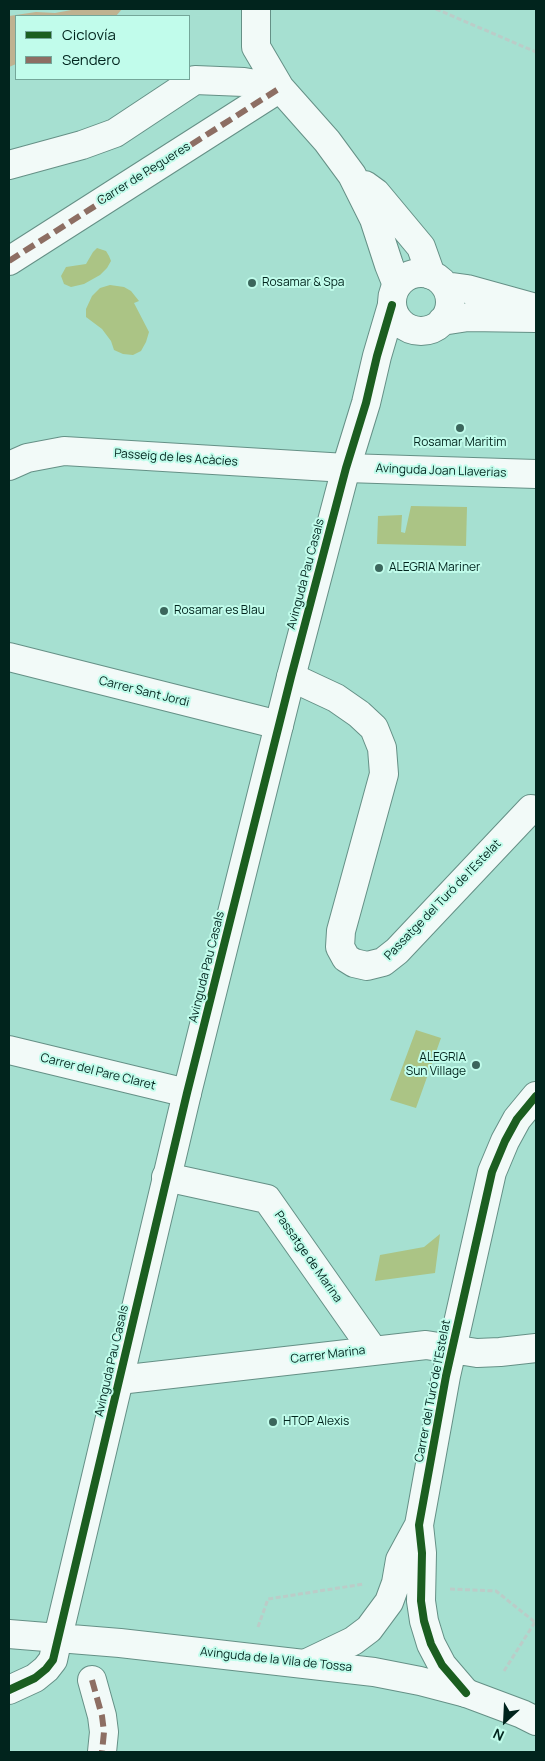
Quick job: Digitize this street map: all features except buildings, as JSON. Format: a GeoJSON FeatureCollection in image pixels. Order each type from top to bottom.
{"type":"FeatureCollection","features":[{"type":"Feature","properties":{"kind":"street"},"geometry":{"type":"LineString","coordinates":[[256,9],[256,46],[280,88],[327,142],[352,175],[374,219],[389,265],[394,295],[394,314],[400,322],[407,328],[417,331],[430,329],[442,322],[468,317],[536,318]]}},
{"type":"Feature","properties":{"kind":"street"},"geometry":{"type":"LineString","coordinates":[[9,165],[82,145],[115,133],[195,80],[244,82],[280,88]]}},
{"type":"Feature","properties":{"kind":"street","name":"Carrer de Pegueres"},"geometry":{"type":"LineString","coordinates":[[9,261],[280,88]]}},
{"type":"Feature","properties":{"kind":"street"},"geometry":{"type":"LineString","coordinates":[[352,175],[376,193],[421,247],[449,298],[446,317],[442,322]]}},
{"type":"Feature","properties":{"kind":"street"},"geometry":{"type":"LineString","coordinates":[[394,295],[401,280],[412,274],[425,273],[438,280],[536,308]]}},
{"type":"Feature","properties":{"kind":"street","name":"Avinguda Pau Casals"},"geometry":{"type":"LineString","coordinates":[[9,1690],[35,1678],[53,1660],[186,1094],[291,677],[394,295]]}},
{"type":"Feature","properties":{"kind":"street","name":"Avinguda Pau Casals"},"geometry":{"type":"LineString","coordinates":[[366,403],[399,349],[417,331]]}},
{"type":"Feature","properties":{"kind":"street","name":"Passeig de les Acàcies"},"geometry":{"type":"LineString","coordinates":[[9,466],[27,458],[64,451],[346,468]]}},
{"type":"Feature","properties":{"kind":"street","name":"Avinguda Joan Llaverias"},"geometry":{"type":"LineString","coordinates":[[346,468],[536,474]]}},
{"type":"Feature","properties":{"kind":"street","name":"Carrer Sant Jordi"},"geometry":{"type":"LineString","coordinates":[[9,658],[279,725]]}},
{"type":"Feature","properties":{"kind":"street","name":"Passatge del Turó de l'Estelat"},"geometry":{"type":"LineString","coordinates":[[291,677],[336,698],[359,714],[374,728],[382,748],[384,774],[341,931],[340,947],[346,958],[354,963],[366,966],[383,962],[397,951],[530,809],[536,810]]}},
{"type":"Feature","properties":{"kind":"street","name":"Carrer del Pare Claret"},"geometry":{"type":"LineString","coordinates":[[9,1050],[186,1094]]}},
{"type":"Feature","properties":{"kind":"street","name":"Carrer del Turó de l'Estelat"},"geometry":{"type":"LineString","coordinates":[[466,1693],[442,1665],[431,1644],[424,1621],[421,1601],[422,1553],[419,1525],[452,1349],[492,1172],[504,1141],[517,1119],[536,1096]]}},
{"type":"Feature","properties":{"kind":"street","name":"Passatge de Marina"},"geometry":{"type":"LineString","coordinates":[[166,1177],[267,1199],[373,1350]]}},
{"type":"Feature","properties":{"kind":"street","name":"Carrer Marina"},"geometry":{"type":"LineString","coordinates":[[119,1380],[426,1345],[477,1352],[536,1348]]}},
{"type":"Feature","properties":{"kind":"street","name":"Carrer del Turó de l'Estelat"},"geometry":{"type":"LineString","coordinates":[[307,1663],[354,1641],[369,1629],[389,1602],[396,1583],[400,1560],[419,1525]]}},
{"type":"Feature","properties":{"kind":"street","name":"Avinguda de la Vila de Tossa"},"geometry":{"type":"LineString","coordinates":[[9,1634],[58,1637],[307,1663],[374,1672],[466,1693],[536,1721]]}},
{"type":"Feature","properties":{"kind":"street"},"geometry":{"type":"LineString","coordinates":[[92,1680],[102,1716],[104,1732],[102,1752]]}},
{"type":"Feature","properties":{"kind":"path"},"geometry":{"type":"LineString","coordinates":[[436,9],[536,52]]}},
{"type":"Feature","properties":{"kind":"path"},"geometry":{"type":"LineString","coordinates":[[258,1627],[268,1599],[370,1583]]}},
{"type":"Feature","properties":{"kind":"path"},"geometry":{"type":"LineString","coordinates":[[443,1589],[496,1591],[536,1623],[504,1672]]}},
{"type":"Feature","properties":{"kind":"shaded area"},"geometry":{"type":"Polygon","coordinates":[[[77,9],[122,9],[117,15],[16,15],[36,12],[55,13],[77,9]]]}},
{"type":"Feature","properties":{"kind":"shaded area"},"geometry":{"type":"Polygon","coordinates":[[[15,15],[15,64],[9,67],[9,16],[15,15]]]}},
{"type":"Feature","properties":{"kind":"shaded area"},"geometry":{"type":"Polygon","coordinates":[[[97,248],[106,251],[109,256],[111,261],[107,268],[100,275],[84,284],[71,287],[64,284],[61,276],[66,267],[86,264],[97,248]]]}},
{"type":"Feature","properties":{"kind":"shaded area"},"geometry":{"type":"Polygon","coordinates":[[[110,285],[124,287],[131,291],[139,301],[134,303],[149,332],[141,351],[133,355],[123,354],[114,350],[111,341],[102,329],[86,317],[86,309],[92,296],[100,288],[110,285]]]}},
{"type":"Feature","properties":{"kind":"shaded area"},"geometry":{"type":"Polygon","coordinates":[[[411,506],[467,507],[466,546],[377,544],[378,516],[402,515],[401,532],[405,533],[411,506]]]}},
{"type":"Feature","properties":{"kind":"shaded area"},"geometry":{"type":"Polygon","coordinates":[[[416,1030],[441,1038],[416,1108],[390,1100],[416,1030]]]}},
{"type":"Feature","properties":{"kind":"shaded area"},"geometry":{"type":"Polygon","coordinates":[[[440,1234],[435,1273],[375,1281],[380,1255],[424,1247],[440,1234]]]}},
{"type":"Feature","properties":{"kind":"marked path"},"geometry":{"type":"LineString","coordinates":[[9,261],[280,88]]}},
{"type":"Feature","properties":{"kind":"marked path"},"geometry":{"type":"LineString","coordinates":[[92,1680],[102,1716],[104,1732],[102,1752]]}},
{"type":"Feature","properties":{"kind":"cycle path"},"geometry":{"type":"LineString","coordinates":[[9,1690],[35,1678],[53,1660],[187,1093],[291,677],[346,468],[366,403],[392,305]]}},
{"type":"Feature","properties":{"kind":"cycle path"},"geometry":{"type":"LineString","coordinates":[[466,1693],[442,1665],[431,1644],[424,1621],[421,1601],[422,1553],[419,1525],[446,1376],[492,1172],[517,1119],[536,1096]]}},
{"type":"Feature","properties":{"kind":"place","name":"Rosamar & Spa"},"geometry":{"type":"Point","coordinates":[252,283]}},
{"type":"Feature","properties":{"kind":"place","name":"Rosamar Maritim"},"geometry":{"type":"Point","coordinates":[460,428]}},
{"type":"Feature","properties":{"kind":"place","name":"ALEGRIA Mariner"},"geometry":{"type":"Point","coordinates":[379,568]}},
{"type":"Feature","properties":{"kind":"place","name":"Rosamar es Blau"},"geometry":{"type":"Point","coordinates":[164,611]}},
{"type":"Feature","properties":{"kind":"place","name":"ALEGRIA Sun Village"},"geometry":{"type":"Point","coordinates":[476,1065]}},
{"type":"Feature","properties":{"kind":"place","name":"HTOP Alexis"},"geometry":{"type":"Point","coordinates":[273,1422]}}]}
